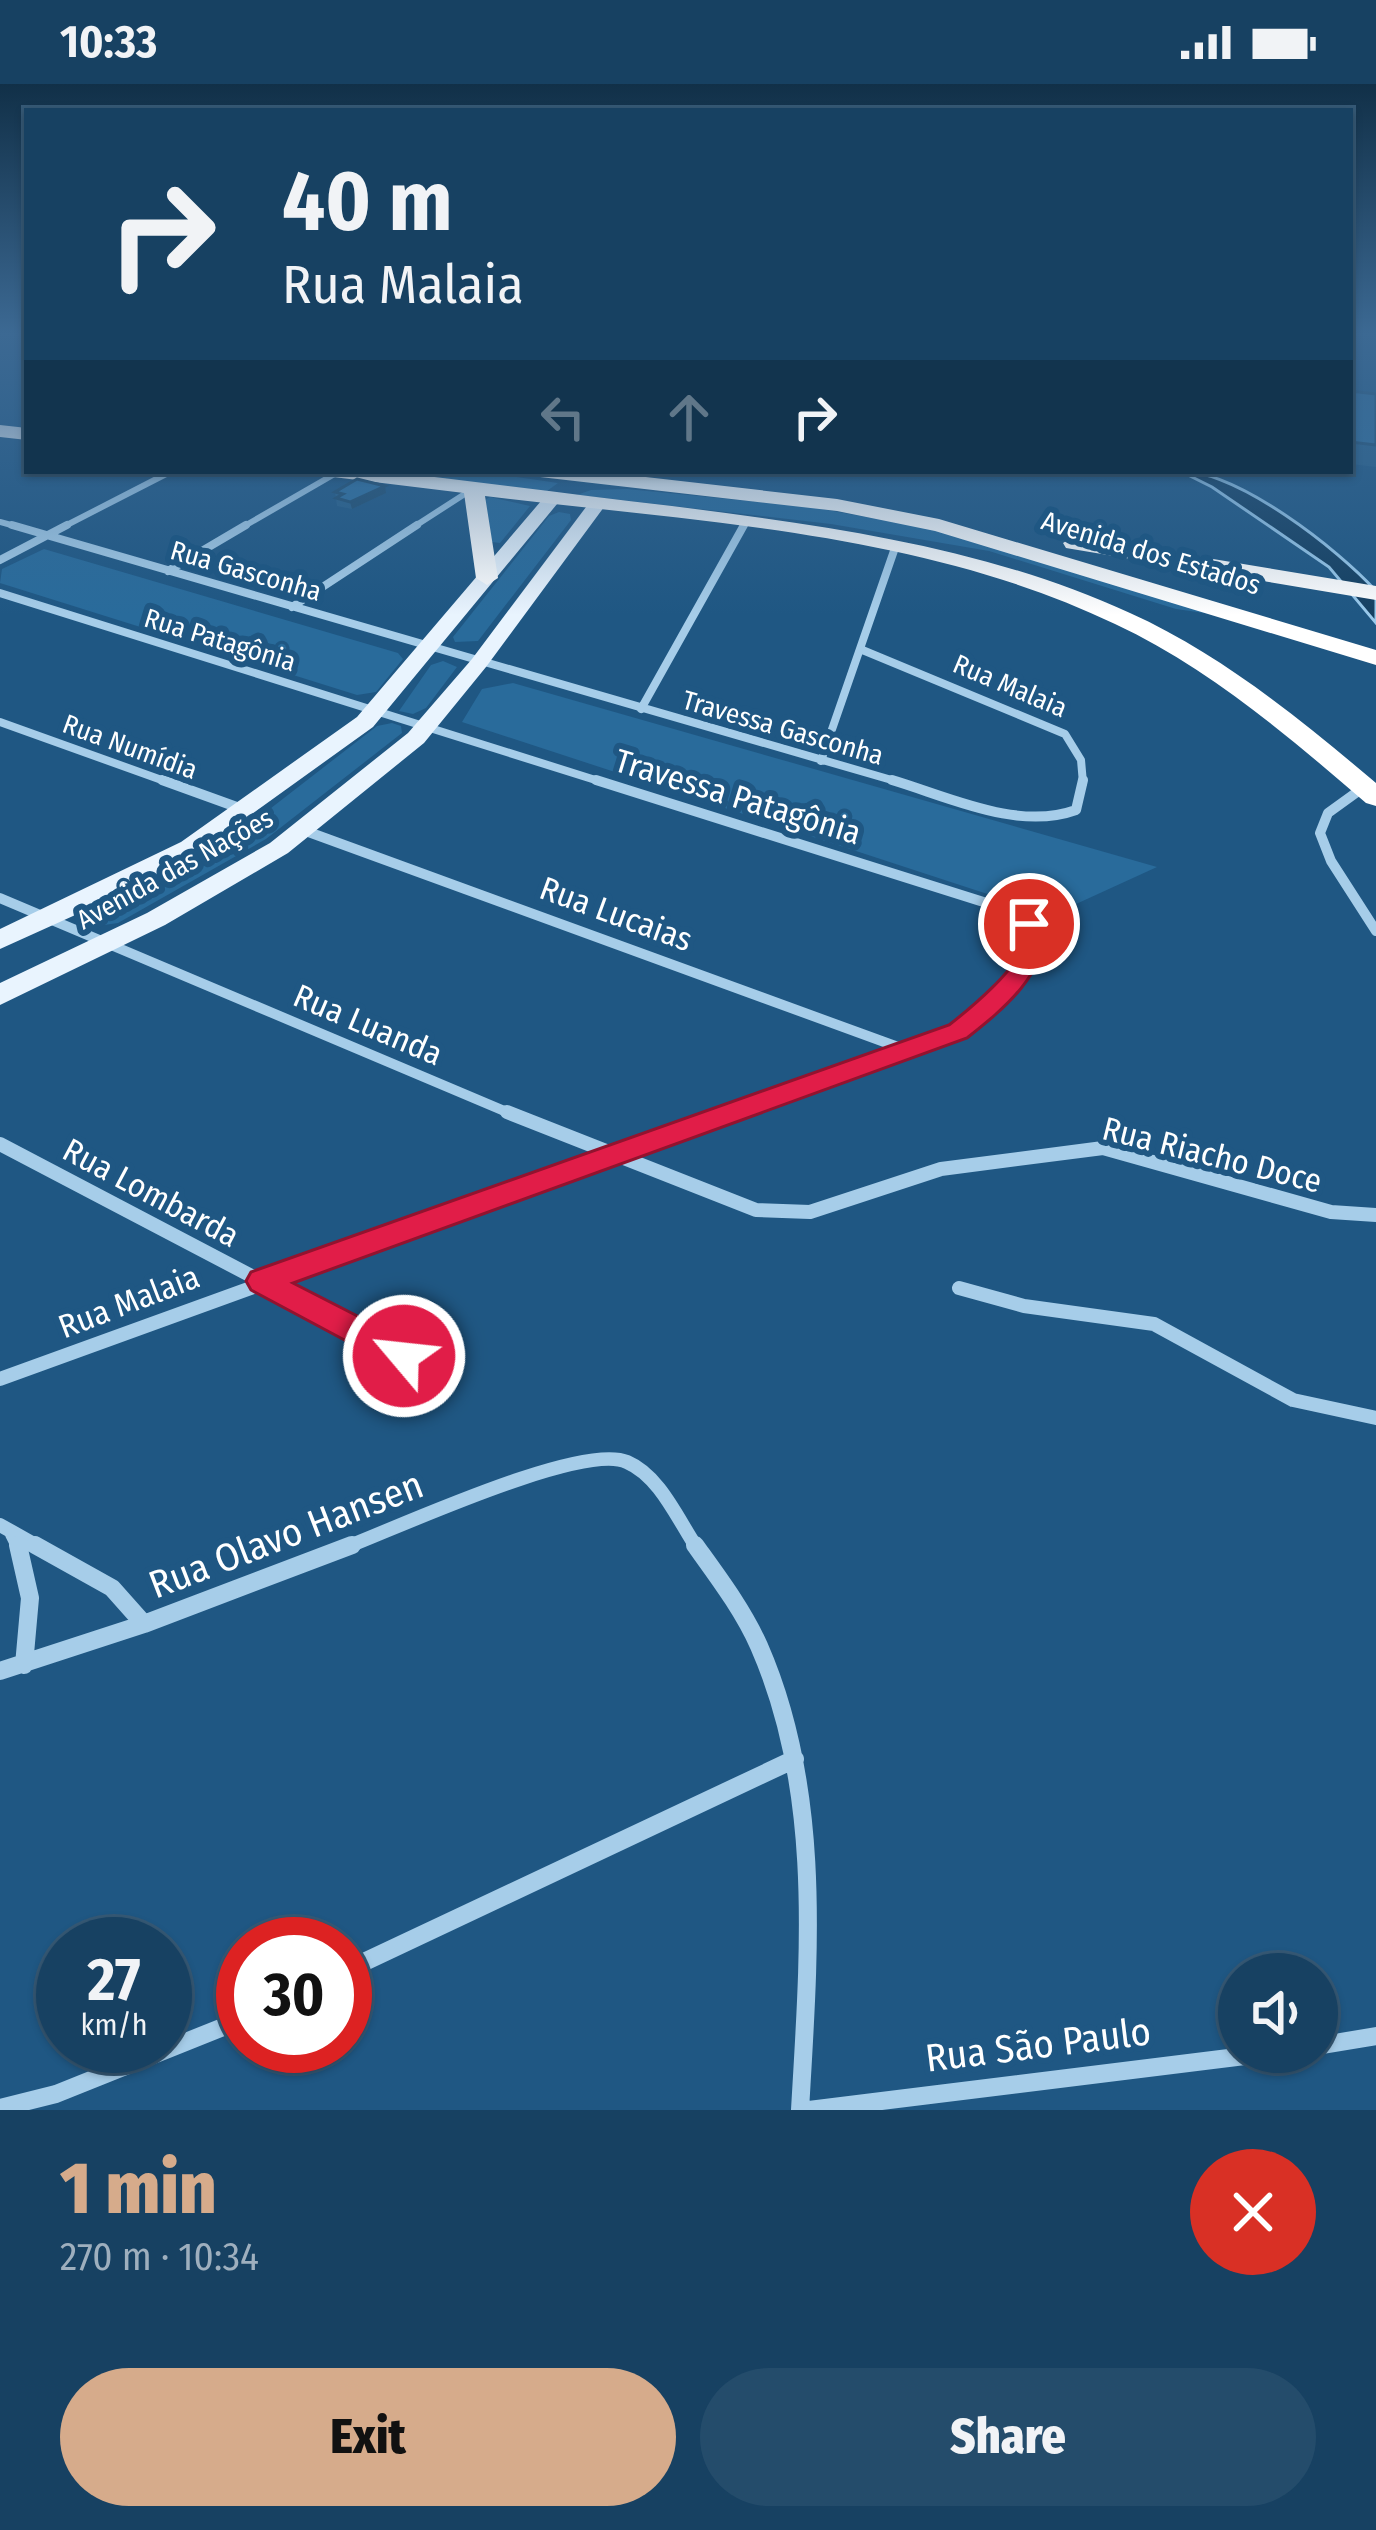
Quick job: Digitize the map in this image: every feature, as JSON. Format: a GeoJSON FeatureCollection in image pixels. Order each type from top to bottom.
{"type":"FeatureCollection","features":[{"type":"Feature","properties":{"kind":"highway","name":"Avenida dos Estados"},"geometry":{"type":"LineString","coordinates":[[360,474],[746,521],[896,545],[1018,577],[1145,629],[1243,689],[1370,792]]}},
{"type":"Feature","properties":{"kind":"highway"},"geometry":{"type":"LineString","coordinates":[[566,474],[904,517],[1376,593]]}},
{"type":"Feature","properties":{"kind":"highway"},"geometry":{"type":"LineString","coordinates":[[553,498],[575,488],[624,481]]}},
{"type":"Feature","properties":{"kind":"highway"},"geometry":{"type":"LineString","coordinates":[[474,488],[487,578]]}},
{"type":"Feature","properties":{"kind":"highway","name":"Avenida dos Estados"},"geometry":{"type":"LineString","coordinates":[[904,517],[1023,547],[1376,658]]}},
{"type":"Feature","properties":{"kind":"main road","name":"Avenida das Nações"},"geometry":{"type":"LineString","coordinates":[[0,940],[163,863],[246,810],[378,711],[553,498]]}},
{"type":"Feature","properties":{"kind":"main road","name":"Avenida das Nações"},"geometry":{"type":"LineString","coordinates":[[0,994],[212,889],[303,830],[427,728],[598,503]]}},
{"type":"Feature","properties":{"kind":"street"},"geometry":{"type":"LineString","coordinates":[[0,560],[166,474]]}},
{"type":"Feature","properties":{"kind":"street"},"geometry":{"type":"LineString","coordinates":[[169,571],[330,474]]}},
{"type":"Feature","properties":{"kind":"street"},"geometry":{"type":"LineString","coordinates":[[292,607],[474,488]]}},
{"type":"Feature","properties":{"kind":"street"},"geometry":{"type":"LineString","coordinates":[[641,709],[746,521]]}},
{"type":"Feature","properties":{"kind":"street","name":"Rua Gasconha"},"geometry":{"type":"LineString","coordinates":[[0,522],[479,663]]}},
{"type":"Feature","properties":{"kind":"street"},"geometry":{"type":"LineString","coordinates":[[821,761],[896,545]]}},
{"type":"Feature","properties":{"kind":"street","name":"Rua Patagônia"},"geometry":{"type":"LineString","coordinates":[[0,593],[427,728]]}},
{"type":"Feature","properties":{"kind":"street","name":"Rua Malaia"},"geometry":{"type":"LineString","coordinates":[[860,649],[1065,734],[1082,758],[1081,801],[1076,810]]}},
{"type":"Feature","properties":{"kind":"street","name":"Travessa Gasconha"},"geometry":{"type":"LineString","coordinates":[[479,663],[1028,818],[1051,819],[1076,810]]}},
{"type":"Feature","properties":{"kind":"street","name":"Rua Numídia"},"geometry":{"type":"LineString","coordinates":[[0,722],[246,810]]}},
{"type":"Feature","properties":{"kind":"street","name":"Travessa Patagônia"},"geometry":{"type":"LineString","coordinates":[[427,728],[994,905],[1029,924]]}},
{"type":"Feature","properties":{"kind":"street"},"geometry":{"type":"LineString","coordinates":[[1370,792],[1322,819],[1319,829],[1326,852],[1376,931]]}},
{"type":"Feature","properties":{"kind":"street","name":"Rua Lucaias"},"geometry":{"type":"LineString","coordinates":[[303,830],[909,1051]]}},
{"type":"Feature","properties":{"kind":"street","name":"Rua Luanda"},"geometry":{"type":"LineString","coordinates":[[0,898],[608,1155],[756,1210]]}},
{"type":"Feature","properties":{"kind":"street","name":"Rua Malaia"},"geometry":{"type":"LineString","coordinates":[[0,1379],[958,1031],[984,1011],[1033,952],[1035,935],[1029,924]]}},
{"type":"Feature","properties":{"kind":"street","name":"Rua Lombarda"},"geometry":{"type":"LineString","coordinates":[[0,1144],[404,1356]]}},
{"type":"Feature","properties":{"kind":"street","name":"Rua Riacho Doce"},"geometry":{"type":"LineString","coordinates":[[756,1210],[810,1213],[941,1168],[1103,1148],[1331,1212],[1376,1215]]}},
{"type":"Feature","properties":{"kind":"street"},"geometry":{"type":"LineString","coordinates":[[959,1288],[1024,1306],[1154,1324],[1290,1402],[1327,1413],[1376,1418]]}},
{"type":"Feature","properties":{"kind":"street","name":"Rua Olavo Hansen"},"geometry":{"type":"LineString","coordinates":[[0,1671],[144,1624],[594,1455],[621,1456],[647,1474],[758,1642],[795,1759]]}},
{"type":"Feature","properties":{"kind":"street"},"geometry":{"type":"LineString","coordinates":[[6,1529],[112,1588],[144,1624]]}},
{"type":"Feature","properties":{"kind":"street"},"geometry":{"type":"LineString","coordinates":[[6,1529],[25,1555],[32,1593],[24,1665]]}},
{"type":"Feature","properties":{"kind":"street"},"geometry":{"type":"LineString","coordinates":[[372,1958],[795,1759],[806,1849],[804,2110]]}},
{"type":"Feature","properties":{"kind":"street"},"geometry":{"type":"LineString","coordinates":[[0,2108],[78,2086],[216,2030]]}},
{"type":"Feature","properties":{"kind":"street"},"geometry":{"type":"LineString","coordinates":[[1338,2042],[1376,2036]]}},
{"type":"Feature","properties":{"kind":"street","name":"Rua São Paulo"},"geometry":{"type":"LineString","coordinates":[[804,2110],[1218,2059]]}},
{"type":"Feature","properties":{"kind":"shaded area"},"geometry":{"type":"Polygon","coordinates":[[[398,474],[495,474],[558,483],[547,491],[398,474]]]}},
{"type":"Feature","properties":{"kind":"shaded area"},"geometry":{"type":"Polygon","coordinates":[[[1186,474],[1204,474],[1230,484],[1313,535],[1376,591],[1376,623],[1329,567],[1186,474]]]}},
{"type":"Feature","properties":{"kind":"shaded area"},"geometry":{"type":"Polygon","coordinates":[[[627,489],[810,507],[934,529],[1211,614],[1176,609],[989,551],[831,524],[577,495],[627,489]]]}},
{"type":"Feature","properties":{"kind":"shaded area"},"geometry":{"type":"Polygon","coordinates":[[[490,497],[530,506],[500,543],[492,542],[485,500],[490,497]]]}},
{"type":"Feature","properties":{"kind":"shaded area"},"geometry":{"type":"Polygon","coordinates":[[[570,514],[571,520],[478,641],[455,642],[453,637],[549,516],[570,514]]]}},
{"type":"Feature","properties":{"kind":"shaded area"},"geometry":{"type":"Polygon","coordinates":[[[44,549],[398,653],[403,659],[376,692],[357,695],[0,583],[2,569],[44,549]]]}},
{"type":"Feature","properties":{"kind":"shaded area"},"geometry":{"type":"Polygon","coordinates":[[[443,661],[457,667],[426,708],[413,714],[399,711],[431,665],[443,661]]]}},
{"type":"Feature","properties":{"kind":"shaded area"},"geometry":{"type":"Polygon","coordinates":[[[513,683],[1157,867],[1052,915],[462,722],[482,689],[513,683]]]}},
{"type":"Feature","properties":{"kind":"shaded area"},"geometry":{"type":"Polygon","coordinates":[[[377,726],[401,726],[402,733],[266,839],[118,923],[104,925],[95,920],[101,908],[249,825],[377,726]]]}},
{"type":"Feature","properties":{"kind":"building"},"geometry":{"type":"Polygon","coordinates":[[[1353,426],[1376,426],[1376,445],[1353,442],[1353,426]]]}},
{"type":"Feature","properties":{"kind":"building"},"geometry":{"type":"Polygon","coordinates":[[[357,479],[385,486],[350,502],[336,498],[343,494],[335,492],[357,479]]]}},
{"type":"Feature","properties":{"kind":"route"},"geometry":{"type":"LineString","coordinates":[[404,1356],[262,1281],[958,1031],[984,1011],[1026,964],[1034,946],[1029,924]]}}]}
